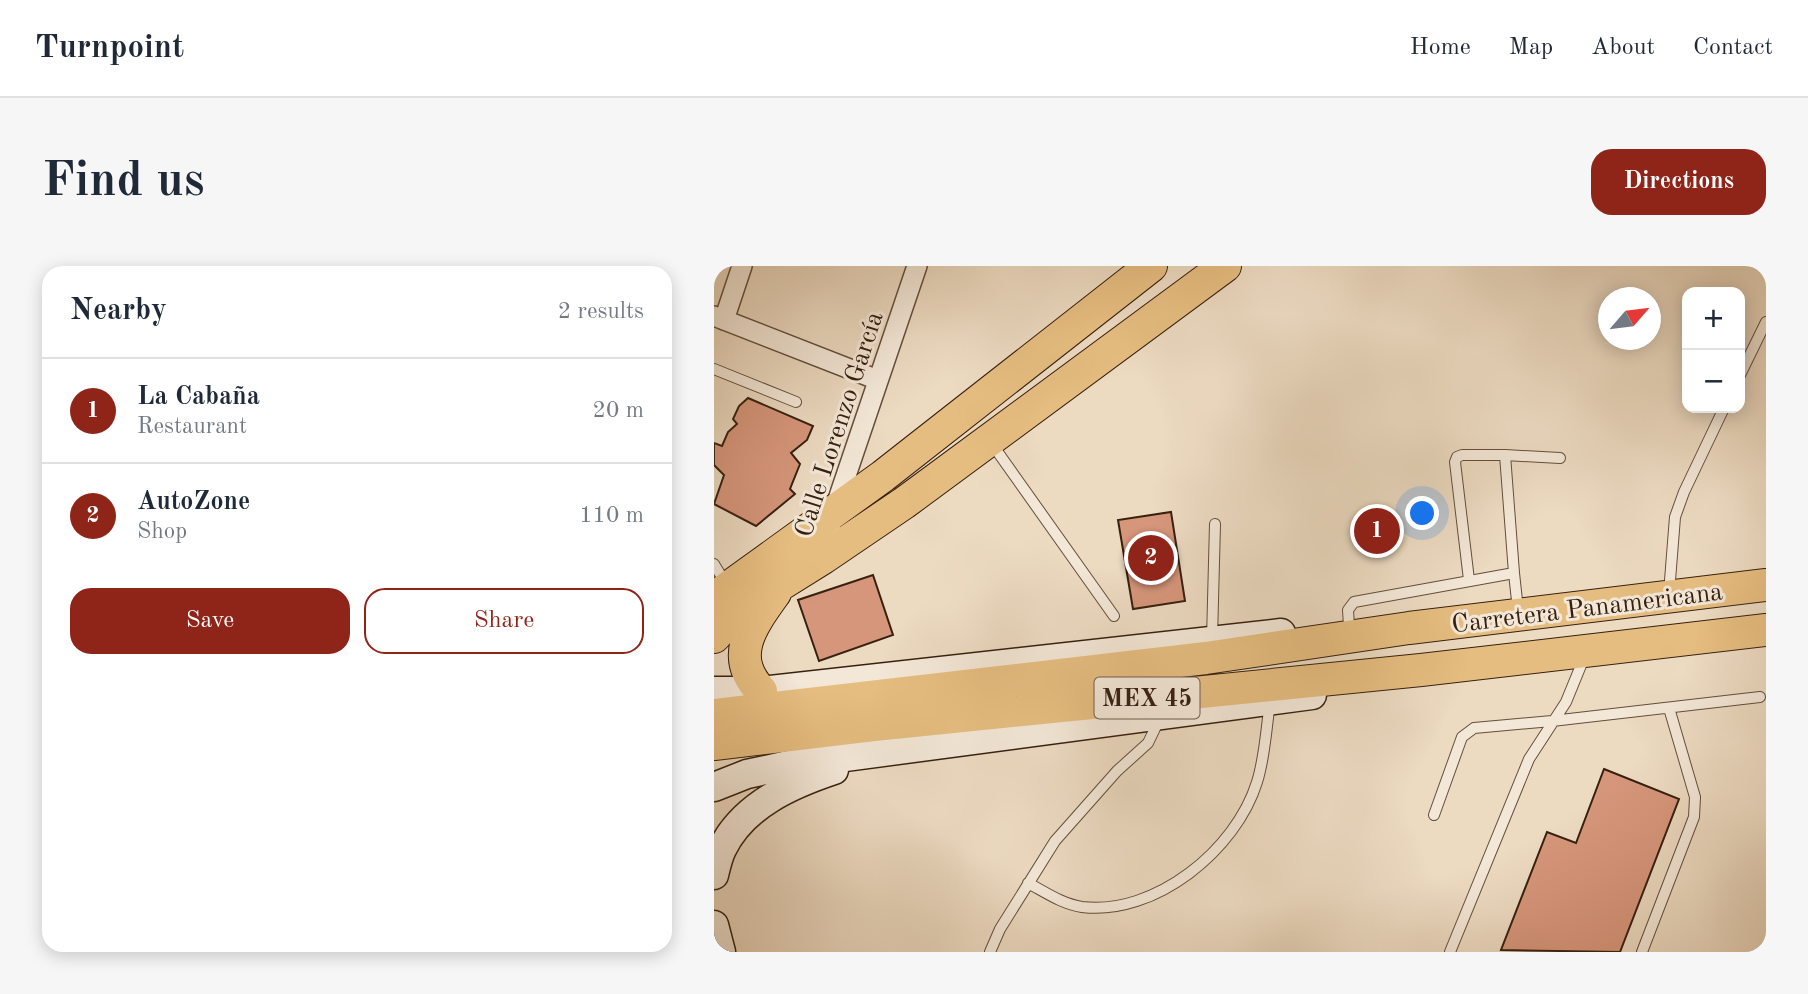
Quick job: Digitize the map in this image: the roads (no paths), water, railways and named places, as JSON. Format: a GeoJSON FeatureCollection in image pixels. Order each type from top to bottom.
{"type":"FeatureCollection","features":[{"type":"Feature","properties":{"kind":"main road"},"geometry":{"type":"LineString","coordinates":[[719,583],[833,514],[1151,266]]}},
{"type":"Feature","properties":{"kind":"main road"},"geometry":{"type":"LineString","coordinates":[[714,637],[731,618],[904,503],[1225,266]]}},
{"type":"Feature","properties":{"kind":"main road"},"geometry":{"type":"LineString","coordinates":[[883,476],[904,503]]}},
{"type":"Feature","properties":{"kind":"main road"},"geometry":{"type":"LineString","coordinates":[[761,691],[750,679],[745,666],[746,645],[758,619],[785,581]]}},
{"type":"Feature","properties":{"kind":"main road","name":"Carretera Panamericana"},"geometry":{"type":"LineString","coordinates":[[1409,628],[1766,585]]}},
{"type":"Feature","properties":{"kind":"main road"},"geometry":{"type":"LineString","coordinates":[[714,691],[761,691],[1349,626],[1390,623],[1409,628]]}},
{"type":"Feature","properties":{"kind":"main road","name":"MEX 45"},"geometry":{"type":"LineString","coordinates":[[714,744],[874,710],[1409,628]]}},
{"type":"Feature","properties":{"kind":"main road","name":"Carretera Panamericana"},"geometry":{"type":"LineString","coordinates":[[1421,670],[1766,630]]}},
{"type":"Feature","properties":{"kind":"main road"},"geometry":{"type":"LineString","coordinates":[[714,788],[747,774],[793,764],[1384,685],[1421,670]]}},
{"type":"Feature","properties":{"kind":"main road","name":"MEX 45"},"geometry":{"type":"LineString","coordinates":[[714,715],[874,710],[1421,670]]}},
{"type":"Feature","properties":{"kind":"main road"},"geometry":{"type":"LineString","coordinates":[[714,875],[722,849],[735,830],[751,812],[771,797],[809,778],[896,750]]}},
{"type":"Feature","properties":{"kind":"main road"},"geometry":{"type":"LineString","coordinates":[[714,925],[721,952]]}},
{"type":"Feature","properties":{"kind":"street"},"geometry":{"type":"LineString","coordinates":[[742,266],[719,318],[878,380]]}},
{"type":"Feature","properties":{"kind":"street","name":"Calle Lorenzo García"},"geometry":{"type":"LineString","coordinates":[[823,558],[833,514],[917,266]]}},
{"type":"Feature","properties":{"kind":"lane"},"geometry":{"type":"LineString","coordinates":[[1745,365],[1766,322]]}},
{"type":"Feature","properties":{"kind":"lane"},"geometry":{"type":"LineString","coordinates":[[714,369],[796,402]]}},
{"type":"Feature","properties":{"kind":"lane"},"geometry":{"type":"LineString","coordinates":[[1669,597],[1675,517],[1722,413]]}},
{"type":"Feature","properties":{"kind":"lane"},"geometry":{"type":"LineString","coordinates":[[990,440],[1114,616]]}},
{"type":"Feature","properties":{"kind":"lane"},"geometry":{"type":"LineString","coordinates":[[1505,455],[1519,615]]}},
{"type":"Feature","properties":{"kind":"lane"},"geometry":{"type":"LineString","coordinates":[[1469,580],[1455,462],[1457,457],[1505,455],[1560,458]]}},
{"type":"Feature","properties":{"kind":"lane"},"geometry":{"type":"LineString","coordinates":[[1212,640],[1215,524]]}},
{"type":"Feature","properties":{"kind":"lane"},"geometry":{"type":"LineString","coordinates":[[1349,626],[1348,610],[1354,602],[1514,572]]}},
{"type":"Feature","properties":{"kind":"lane"},"geometry":{"type":"LineString","coordinates":[[1450,952],[1529,759],[1566,702],[1587,651]]}},
{"type":"Feature","properties":{"kind":"lane"},"geometry":{"type":"LineString","coordinates":[[1434,815],[1462,737],[1467,732],[1490,725],[1552,721],[1760,697]]}},
{"type":"Feature","properties":{"kind":"lane"},"geometry":{"type":"LineString","coordinates":[[1028,883],[1064,902],[1099,908],[1129,904],[1150,895],[1201,863],[1225,842],[1241,819],[1254,790],[1260,769],[1270,701]]}},
{"type":"Feature","properties":{"kind":"lane"},"geometry":{"type":"LineString","coordinates":[[1642,952],[1694,817],[1695,797],[1669,708]]}},
{"type":"Feature","properties":{"kind":"lane"},"geometry":{"type":"LineString","coordinates":[[990,952],[1000,929],[1055,841],[1077,814],[1147,743],[1160,717]]}},
{"type":"Feature","properties":{"kind":"place","name":"La Cabaña"},"geometry":{"type":"Point","coordinates":[1377,531]}},
{"type":"Feature","properties":{"kind":"place","name":"AutoZone"},"geometry":{"type":"Point","coordinates":[1151,558]}}]}
